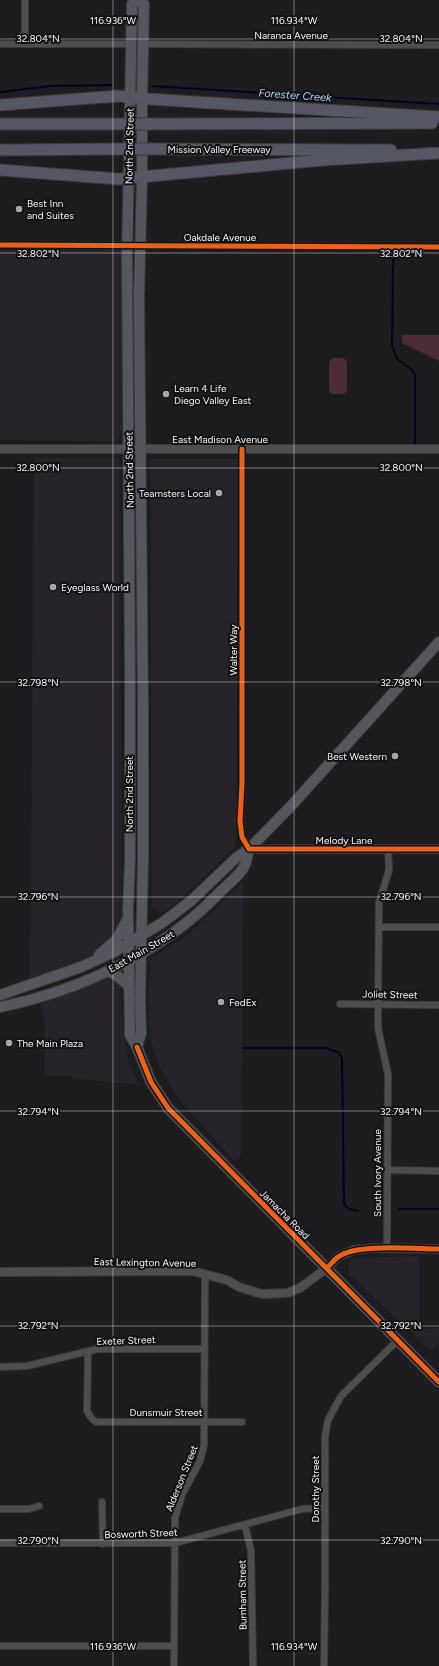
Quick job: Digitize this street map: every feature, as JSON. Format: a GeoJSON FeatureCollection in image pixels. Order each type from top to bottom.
{"type":"FeatureCollection","features":[{"type":"Feature","properties":{"kind":"highway"},"geometry":{"type":"LineString","coordinates":[[0,105],[118,96],[142,99],[439,117]]}},
{"type":"Feature","properties":{"kind":"highway"},"geometry":{"type":"LineString","coordinates":[[0,124],[439,123]]}},
{"type":"Feature","properties":{"kind":"highway","name":"Mission Valley Freeway"},"geometry":{"type":"LineString","coordinates":[[0,150],[439,150]]}},
{"type":"Feature","properties":{"kind":"highway"},"geometry":{"type":"LineString","coordinates":[[0,170],[128,178],[323,160],[439,153]]}},
{"type":"Feature","properties":{"kind":"main road","name":"North 2nd Street"},"geometry":{"type":"LineString","coordinates":[[128,944],[130,860],[128,178],[132,4],[138,0],[144,4],[139,301],[143,584],[142,936]]}},
{"type":"Feature","properties":{"kind":"main road"},"geometry":{"type":"LineString","coordinates":[[132,11],[136,17],[137,39],[143,44]]}},
{"type":"Feature","properties":{"kind":"main road"},"geometry":{"type":"LineString","coordinates":[[131,44],[135,46],[137,51],[137,77],[142,83]]}},
{"type":"Feature","properties":{"kind":"main road"},"geometry":{"type":"LineString","coordinates":[[129,561],[139,574],[143,584]]}},
{"type":"Feature","properties":{"kind":"main road","name":"East Main Street"},"geometry":{"type":"LineString","coordinates":[[0,995],[90,963],[114,952],[166,921],[192,900],[236,858],[248,849],[291,806],[439,642]]}},
{"type":"Feature","properties":{"kind":"main road"},"geometry":{"type":"LineString","coordinates":[[130,675],[135,684],[143,687]]}},
{"type":"Feature","properties":{"kind":"main road"},"geometry":{"type":"LineString","coordinates":[[130,726],[134,741],[140,749],[142,749]]}},
{"type":"Feature","properties":{"kind":"main road"},"geometry":{"type":"LineString","coordinates":[[129,751],[136,759],[142,774]]}},
{"type":"Feature","properties":{"kind":"main road","name":"East Main Street"},"geometry":{"type":"LineString","coordinates":[[0,1007],[48,994],[107,971],[129,960],[169,936],[202,911],[244,867],[248,849]]}},
{"type":"Feature","properties":{"kind":"main road"},"geometry":{"type":"LineString","coordinates":[[141,909],[144,916],[153,920],[166,921]]}},
{"type":"Feature","properties":{"kind":"main road"},"geometry":{"type":"LineString","coordinates":[[90,963],[117,939],[124,928],[128,916]]}},
{"type":"Feature","properties":{"kind":"main road"},"geometry":{"type":"LineString","coordinates":[[137,1047],[141,1033],[140,999],[142,936]]}},
{"type":"Feature","properties":{"kind":"main road","name":"Jamacha Road"},"geometry":{"type":"LineString","coordinates":[[128,944],[130,1035],[137,1047],[151,1082],[168,1108],[290,1232],[328,1268],[439,1382]]}},
{"type":"Feature","properties":{"kind":"main road"},"geometry":{"type":"LineString","coordinates":[[107,971],[116,975],[129,986]]}},
{"type":"Feature","properties":{"kind":"street"},"geometry":{"type":"LineString","coordinates":[[25,0],[25,44]]}},
{"type":"Feature","properties":{"kind":"street"},"geometry":{"type":"LineString","coordinates":[[0,44],[131,44]]}},
{"type":"Feature","properties":{"kind":"street","name":"Naranca Avenue"},"geometry":{"type":"LineString","coordinates":[[143,44],[439,45]]}},
{"type":"Feature","properties":{"kind":"street","name":"Oakdale Avenue"},"geometry":{"type":"LineString","coordinates":[[0,245],[439,247]]}},
{"type":"Feature","properties":{"kind":"street","name":"East Madison Avenue"},"geometry":{"type":"LineString","coordinates":[[0,449],[439,449]]}},
{"type":"Feature","properties":{"kind":"street","name":"Walter Way"},"geometry":{"type":"LineString","coordinates":[[242,449],[242,783],[240,821],[242,837],[248,849]]}},
{"type":"Feature","properties":{"kind":"street","name":"Melody Lane"},"geometry":{"type":"LineString","coordinates":[[248,849],[439,849]]}},
{"type":"Feature","properties":{"kind":"street","name":"South Ivory Avenue"},"geometry":{"type":"LineString","coordinates":[[387,1248],[388,1074],[378,1028],[378,1004],[379,903],[389,870],[388,849]]}},
{"type":"Feature","properties":{"kind":"street"},"geometry":{"type":"LineString","coordinates":[[379,927],[439,927]]}},
{"type":"Feature","properties":{"kind":"street","name":"Joliet Street"},"geometry":{"type":"LineString","coordinates":[[340,1004],[439,1005]]}},
{"type":"Feature","properties":{"kind":"street"},"geometry":{"type":"LineString","coordinates":[[388,1170],[439,1171]]}},
{"type":"Feature","properties":{"kind":"street","name":"East Lexington Avenue"},"geometry":{"type":"LineString","coordinates":[[0,1272],[192,1271],[227,1280],[239,1287],[262,1294],[268,1294],[286,1292],[300,1288],[328,1268],[338,1256],[348,1252],[364,1248],[439,1248]]}},
{"type":"Feature","properties":{"kind":"street","name":"Alderson Street"},"geometry":{"type":"LineString","coordinates":[[174,1666],[175,1518],[185,1488],[200,1461],[204,1446],[205,1274]]}},
{"type":"Feature","properties":{"kind":"street","name":"Dorothy Street"},"geometry":{"type":"LineString","coordinates":[[324,1666],[326,1437],[328,1420],[341,1396],[398,1340]]}},
{"type":"Feature","properties":{"kind":"street","name":"Exeter Street"},"geometry":{"type":"LineString","coordinates":[[0,1367],[27,1366],[88,1352],[112,1349],[205,1348]]}},
{"type":"Feature","properties":{"kind":"street","name":"Dunsmuir Street"},"geometry":{"type":"LineString","coordinates":[[88,1352],[88,1411],[92,1419],[96,1422],[242,1422]]}},
{"type":"Feature","properties":{"kind":"street"},"geometry":{"type":"LineString","coordinates":[[102,1502],[103,1544]]}},
{"type":"Feature","properties":{"kind":"street"},"geometry":{"type":"LineString","coordinates":[[0,1509],[29,1509],[40,1506]]}},
{"type":"Feature","properties":{"kind":"street","name":"Bosworth Street"},"geometry":{"type":"LineString","coordinates":[[0,1543],[175,1543],[302,1509],[326,1508]]}},
{"type":"Feature","properties":{"kind":"street","name":"Burnham Street"},"geometry":{"type":"LineString","coordinates":[[245,1525],[251,1551],[253,1666]]}},
{"type":"Feature","properties":{"kind":"street"},"geometry":{"type":"LineString","coordinates":[[0,1646],[174,1646]]}},
{"type":"Feature","properties":{"kind":"shaded area"},"geometry":{"type":"Polygon","coordinates":[[[0,250],[121,250],[122,431],[119,438],[114,441],[0,440],[0,250]]]}},
{"type":"Feature","properties":{"kind":"shaded area"},"geometry":{"type":"Polygon","coordinates":[[[402,335],[439,335],[439,361],[402,343],[402,335]]]}},
{"type":"Feature","properties":{"kind":"shaded area"},"geometry":{"type":"Polygon","coordinates":[[[333,358],[344,358],[347,362],[347,391],[344,394],[332,394],[329,391],[329,362],[333,358]]]}},
{"type":"Feature","properties":{"kind":"shaded area"},"geometry":{"type":"Polygon","coordinates":[[[34,458],[120,458],[122,935],[106,952],[30,980],[34,458]]]}},
{"type":"Feature","properties":{"kind":"shaded area"},"geometry":{"type":"Polygon","coordinates":[[[150,459],[238,459],[236,846],[176,904],[160,913],[152,907],[150,459]]]}},
{"type":"Feature","properties":{"kind":"shaded area"},"geometry":{"type":"Polygon","coordinates":[[[243,882],[241,1155],[235,1162],[178,1098],[161,1069],[153,1050],[149,1023],[150,959],[186,936],[243,882]]]}},
{"type":"Feature","properties":{"kind":"shaded area"},"geometry":{"type":"Polygon","coordinates":[[[105,979],[117,982],[120,986],[123,1030],[128,1059],[139,1085],[78,1079],[70,1076],[45,1076],[44,1020],[41,1004],[105,979]]]}},
{"type":"Feature","properties":{"kind":"shaded area"},"geometry":{"type":"Polygon","coordinates":[[[419,1256],[419,1322],[422,1322],[423,1329],[439,1328],[439,1343],[431,1351],[349,1274],[348,1263],[355,1258],[419,1256]]]}},
{"type":"Feature","properties":{"kind":"waterway","name":"Forester Creek"},"geometry":{"type":"LineString","coordinates":[[0,92],[51,86],[112,85]]}},
{"type":"Feature","properties":{"kind":"waterway","name":"Forester Creek"},"geometry":{"type":"LineString","coordinates":[[152,86],[439,104]]}},
{"type":"Feature","properties":{"kind":"waterway"},"geometry":{"type":"LineString","coordinates":[[394,248],[392,345],[397,359],[411,369],[415,375],[415,446]]}},
{"type":"Feature","properties":{"kind":"waterway"},"geometry":{"type":"LineString","coordinates":[[243,1048],[326,1048],[339,1053],[342,1058],[344,1204],[348,1208],[358,1211]]}},
{"type":"Feature","properties":{"kind":"waterway"},"geometry":{"type":"LineString","coordinates":[[399,1209],[439,1209]]}},
{"type":"Feature","properties":{"kind":"cycle path"},"geometry":{"type":"LineString","coordinates":[[0,245],[439,247]]}},
{"type":"Feature","properties":{"kind":"cycle path"},"geometry":{"type":"LineString","coordinates":[[242,449],[242,783],[240,821],[242,837],[249,849],[439,849]]}},
{"type":"Feature","properties":{"kind":"cycle path"},"geometry":{"type":"LineString","coordinates":[[137,1047],[151,1082],[168,1108],[439,1382]]}},
{"type":"Feature","properties":{"kind":"cycle path"},"geometry":{"type":"LineString","coordinates":[[327,1268],[338,1257],[358,1250],[372,1248],[439,1249]]}},
{"type":"Feature","properties":{"kind":"place","name":"Best Inn and Suites"},"geometry":{"type":"Point","coordinates":[19,209]}},
{"type":"Feature","properties":{"kind":"place","name":"Learn 4 Life Diego Valley East"},"geometry":{"type":"Point","coordinates":[166,394]}},
{"type":"Feature","properties":{"kind":"place","name":"Teamsters Local"},"geometry":{"type":"Point","coordinates":[219,493]}},
{"type":"Feature","properties":{"kind":"place","name":"Eyeglass World"},"geometry":{"type":"Point","coordinates":[53,587]}},
{"type":"Feature","properties":{"kind":"place","name":"Best Western"},"geometry":{"type":"Point","coordinates":[395,756]}},
{"type":"Feature","properties":{"kind":"place","name":"FedEx"},"geometry":{"type":"Point","coordinates":[221,1002]}},
{"type":"Feature","properties":{"kind":"place","name":"The Main Plaza"},"geometry":{"type":"Point","coordinates":[9,1043]}}]}
